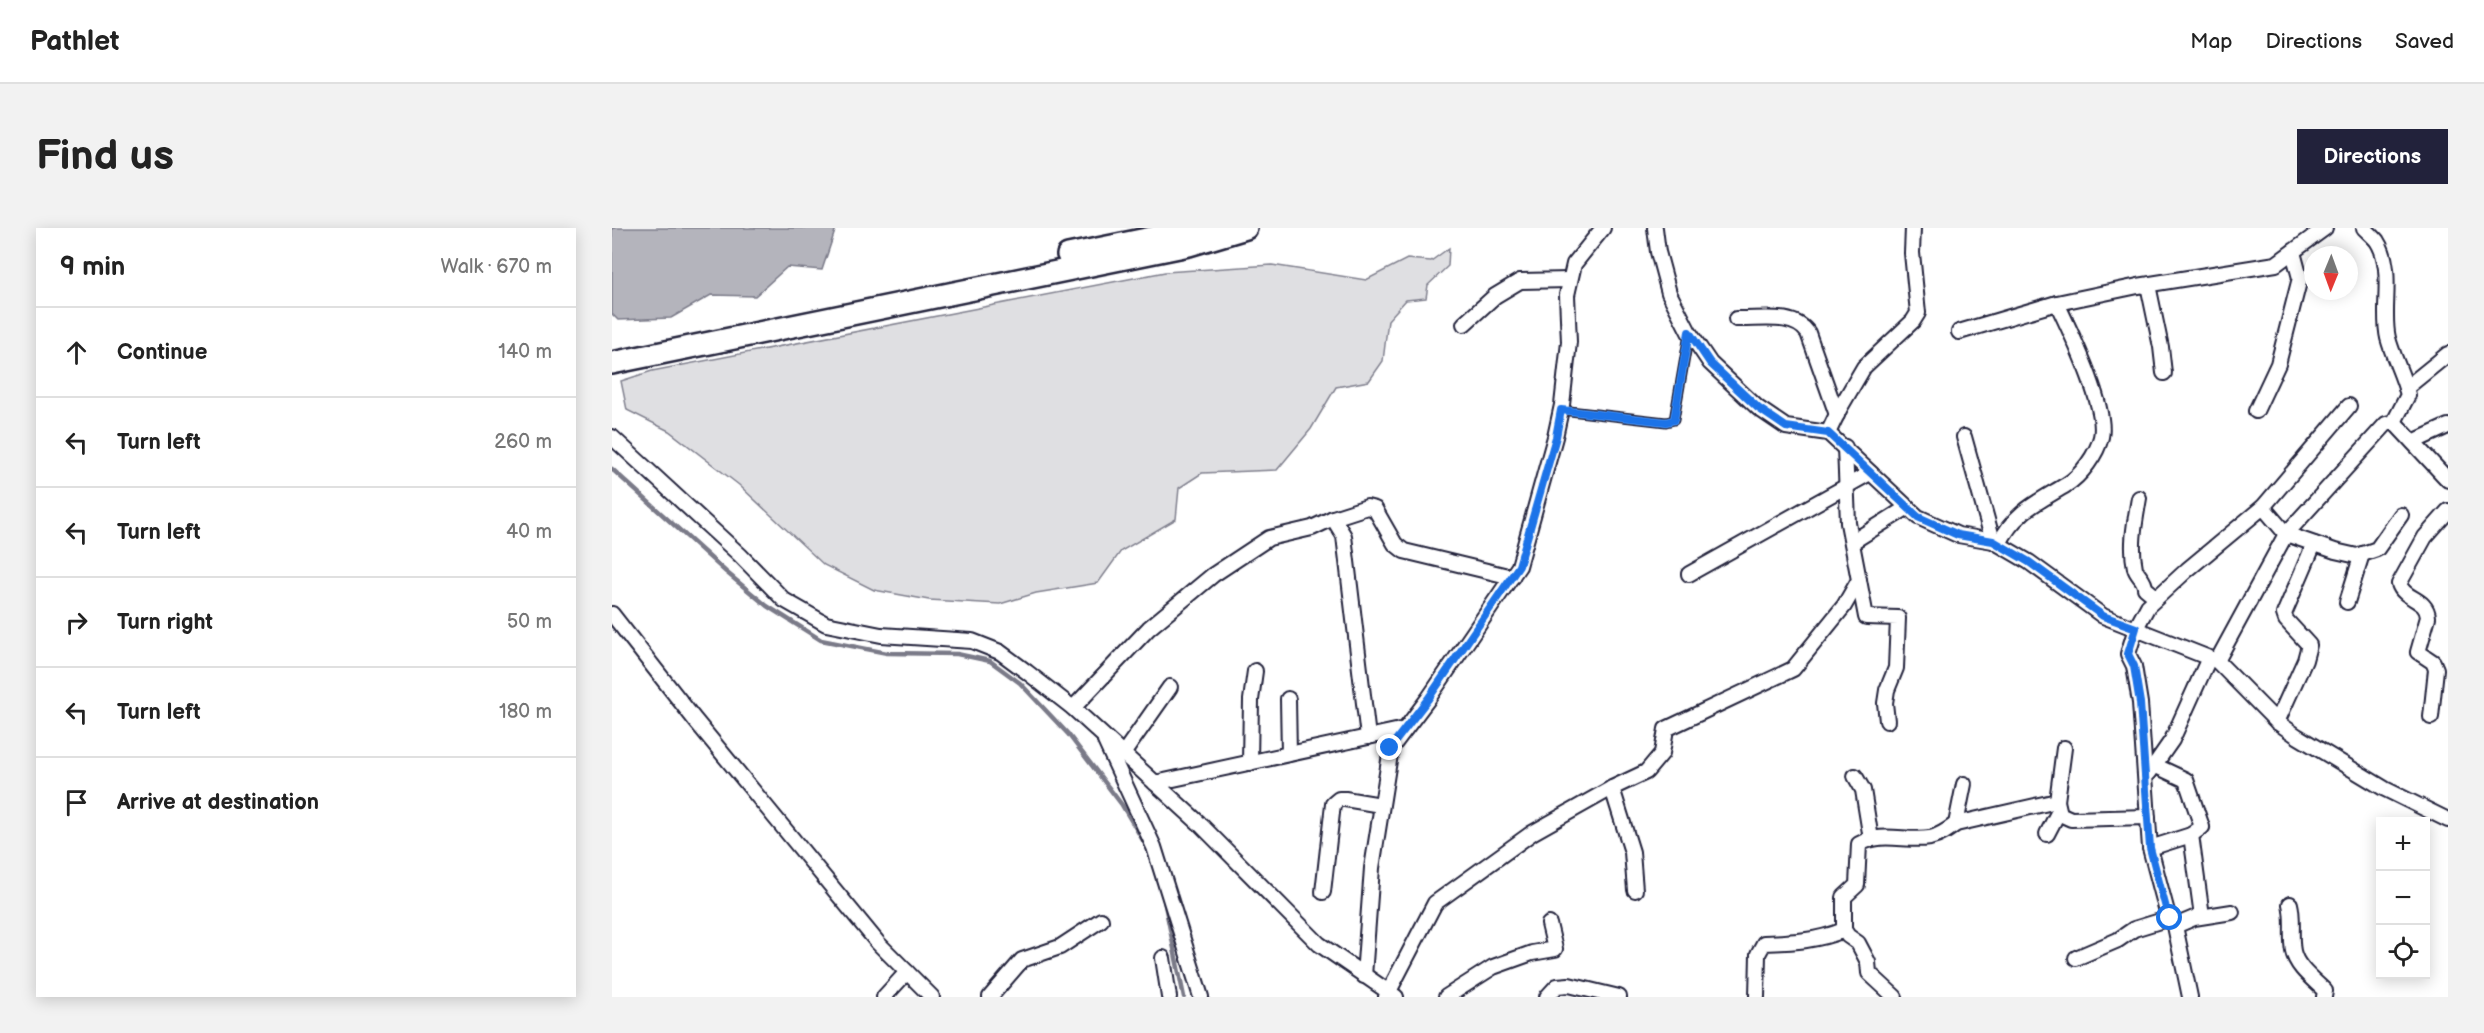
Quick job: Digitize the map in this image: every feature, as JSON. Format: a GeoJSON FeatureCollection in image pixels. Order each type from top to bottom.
{"type":"FeatureCollection","features":[{"type":"Feature","properties":{"kind":"main road"},"geometry":{"type":"LineString","coordinates":[[612,348],[1186,231],[1228,228]]}},
{"type":"Feature","properties":{"kind":"main road"},"geometry":{"type":"LineString","coordinates":[[612,363],[1189,245],[1246,228]]}},
{"type":"Feature","properties":{"kind":"street"},"geometry":{"type":"LineString","coordinates":[[1364,976],[1372,868],[1390,748],[1487,615],[1519,566],[1556,437],[1561,410],[1569,342],[1567,295],[1570,280],[1574,264],[1603,228]]}},
{"type":"Feature","properties":{"kind":"street"},"geometry":{"type":"LineString","coordinates":[[1655,228],[1658,252],[1669,293],[1689,332],[1710,363],[1758,408],[1786,427],[1828,433],[1918,517],[1958,535],[1996,543],[2029,562],[2103,616],[2213,660],[2277,722],[2385,789],[2448,820]]}},
{"type":"Feature","properties":{"kind":"street"},"geometry":{"type":"LineString","coordinates":[[1828,433],[1864,367],[1913,321],[1918,313],[1912,254],[1912,228]]}},
{"type":"Feature","properties":{"kind":"street"},"geometry":{"type":"LineString","coordinates":[[1959,332],[2056,303],[2276,264],[2325,228]]}},
{"type":"Feature","properties":{"kind":"street"},"geometry":{"type":"LineString","coordinates":[[2146,778],[2172,740],[2213,660],[2286,534],[2386,424],[2394,422],[2408,395],[2388,337],[2388,284],[2384,264],[2378,242],[2364,228]]}},
{"type":"Feature","properties":{"kind":"street"},"geometry":{"type":"LineString","coordinates":[[2256,411],[2278,364],[2300,278],[2293,252]]}},
{"type":"Feature","properties":{"kind":"street"},"geometry":{"type":"LineString","coordinates":[[1464,324],[1495,296],[1520,281],[1570,280]]}},
{"type":"Feature","properties":{"kind":"street"},"geometry":{"type":"LineString","coordinates":[[2148,285],[2164,373]]}},
{"type":"Feature","properties":{"kind":"street"},"geometry":{"type":"LineString","coordinates":[[1996,543],[2016,518],[2072,481],[2087,465],[2102,437],[2091,383],[2056,303]]}},
{"type":"Feature","properties":{"kind":"street"},"geometry":{"type":"LineString","coordinates":[[1736,319],[1790,320],[1802,324],[1811,342],[1837,415]]}},
{"type":"Feature","properties":{"kind":"street"},"geometry":{"type":"LineString","coordinates":[[2406,388],[2448,354]]}},
{"type":"Feature","properties":{"kind":"street"},"geometry":{"type":"LineString","coordinates":[[2190,997],[2173,922],[2167,912],[2150,848],[2140,703],[2134,666],[2128,654],[2136,628],[2148,606],[2156,597],[2263,507],[2349,406]]}},
{"type":"Feature","properties":{"kind":"street"},"geometry":{"type":"LineString","coordinates":[[2394,422],[2448,480]]}},
{"type":"Feature","properties":{"kind":"street"},"geometry":{"type":"LineString","coordinates":[[2413,442],[2448,426]]}},
{"type":"Feature","properties":{"kind":"street"},"geometry":{"type":"LineString","coordinates":[[612,437],[740,555],[784,600],[826,624],[880,635],[972,641],[1000,652],[1102,734],[1199,823],[1319,944],[1390,995],[1435,903],[1532,833],[1612,788],[1646,772],[1662,753],[1666,729],[1792,669],[1844,606],[1859,580]]}},
{"type":"Feature","properties":{"kind":"street"},"geometry":{"type":"LineString","coordinates":[[1964,437],[1996,543]]}},
{"type":"Feature","properties":{"kind":"street"},"geometry":{"type":"LineString","coordinates":[[1845,447],[1848,523],[1866,617],[1898,618],[1896,668],[1887,690],[1887,721]]}},
{"type":"Feature","properties":{"kind":"street"},"geometry":{"type":"LineString","coordinates":[[1689,574],[1846,484],[1870,473]]}},
{"type":"Feature","properties":{"kind":"street"},"geometry":{"type":"LineString","coordinates":[[2139,498],[2132,538],[2135,571],[2145,582],[2145,588],[2156,597]]}},
{"type":"Feature","properties":{"kind":"street"},"geometry":{"type":"LineString","coordinates":[[1072,708],[1149,628],[1214,575],[1269,538],[1312,528],[1333,518],[1367,507],[1375,509],[1395,544],[1404,551],[1512,577]]}},
{"type":"Feature","properties":{"kind":"street"},"geometry":{"type":"LineString","coordinates":[[1852,542],[1908,507]]}},
{"type":"Feature","properties":{"kind":"street"},"geometry":{"type":"LineString","coordinates":[[2263,507],[2286,534],[2357,556],[2377,549],[2401,514]]}},
{"type":"Feature","properties":{"kind":"street"},"geometry":{"type":"LineString","coordinates":[[2431,717],[2436,669],[2433,662],[2418,652],[2428,611],[2421,603],[2404,592],[2399,584],[2425,537],[2448,511]]}},
{"type":"Feature","properties":{"kind":"street"},"geometry":{"type":"LineString","coordinates":[[1333,518],[1344,536],[1368,737]]}},
{"type":"Feature","properties":{"kind":"street"},"geometry":{"type":"LineString","coordinates":[[2277,722],[2306,660],[2309,645],[2286,620],[2284,614],[2314,544]]}},
{"type":"Feature","properties":{"kind":"street"},"geometry":{"type":"LineString","coordinates":[[2347,602],[2362,554]]}},
{"type":"Feature","properties":{"kind":"street"},"geometry":{"type":"LineString","coordinates":[[612,614],[695,720],[863,925],[932,997]]}},
{"type":"Feature","properties":{"kind":"street"},"geometry":{"type":"LineString","coordinates":[[1250,763],[1251,700],[1255,671]]}},
{"type":"Feature","properties":{"kind":"street"},"geometry":{"type":"LineString","coordinates":[[1123,754],[1170,687]]}},
{"type":"Feature","properties":{"kind":"street"},"geometry":{"type":"LineString","coordinates":[[1288,699],[1289,754]]}},
{"type":"Feature","properties":{"kind":"street"},"geometry":{"type":"LineString","coordinates":[[1155,783],[1405,729]]}},
{"type":"Feature","properties":{"kind":"street"},"geometry":{"type":"LineString","coordinates":[[1102,734],[1154,847],[1196,996]]}},
{"type":"Feature","properties":{"kind":"street"},"geometry":{"type":"LineString","coordinates":[[2047,834],[2058,806],[2064,748]]}},
{"type":"Feature","properties":{"kind":"street"},"geometry":{"type":"LineString","coordinates":[[2150,848],[2192,835],[2202,827],[2186,780],[2154,765]]}},
{"type":"Feature","properties":{"kind":"street"},"geometry":{"type":"LineString","coordinates":[[1855,776],[1863,790],[1871,839]]}},
{"type":"Feature","properties":{"kind":"street"},"geometry":{"type":"LineString","coordinates":[[1956,825],[1964,784]]}},
{"type":"Feature","properties":{"kind":"street"},"geometry":{"type":"LineString","coordinates":[[1612,788],[1632,852],[1635,890]]}},
{"type":"Feature","properties":{"kind":"street"},"geometry":{"type":"LineString","coordinates":[[1323,891],[1333,804],[1339,799],[1345,799],[1381,805]]}},
{"type":"Feature","properties":{"kind":"street"},"geometry":{"type":"LineString","coordinates":[[2058,806],[2063,817],[2071,819],[2148,817]]}},
{"type":"Feature","properties":{"kind":"street"},"geometry":{"type":"LineString","coordinates":[[1895,997],[1869,973],[1868,962],[1858,943],[1844,930],[1844,897],[1857,885],[1859,844],[1871,839],[1892,837],[1930,838],[1956,825],[2058,806]]}},
{"type":"Feature","properties":{"kind":"street"},"geometry":{"type":"LineString","coordinates":[[2192,835],[2202,916]]}},
{"type":"Feature","properties":{"kind":"street"},"geometry":{"type":"LineString","coordinates":[[2290,904],[2293,915],[2292,949],[2295,959],[2325,992],[2324,997]]}},
{"type":"Feature","properties":{"kind":"street"},"geometry":{"type":"LineString","coordinates":[[2076,958],[2118,940],[2134,929],[2232,912]]}},
{"type":"Feature","properties":{"kind":"street"},"geometry":{"type":"LineString","coordinates":[[990,997],[1022,960],[1060,947],[1101,920]]}},
{"type":"Feature","properties":{"kind":"street"},"geometry":{"type":"LineString","coordinates":[[1446,997],[1493,967],[1532,953],[1555,949],[1549,924]]}},
{"type":"Feature","properties":{"kind":"street"},"geometry":{"type":"LineString","coordinates":[[1757,997],[1758,954],[1764,943],[1805,942],[1844,930]]}},
{"type":"Feature","properties":{"kind":"street"},"geometry":{"type":"LineString","coordinates":[[1163,958],[1168,997]]}},
{"type":"Feature","properties":{"kind":"street"},"geometry":{"type":"LineString","coordinates":[[884,997],[907,972]]}},
{"type":"Feature","properties":{"kind":"street"},"geometry":{"type":"LineString","coordinates":[[1547,997],[1557,986],[1569,985],[1619,997]]}},
{"type":"Feature","properties":{"kind":"lane"},"geometry":{"type":"LineString","coordinates":[[1561,410],[1666,422],[1674,420],[1689,332]]}},
{"type":"Feature","properties":{"kind":"shaded area"},"geometry":{"type":"Polygon","coordinates":[[[612,228],[836,228],[822,270],[787,267],[755,296],[711,295],[671,318],[618,320],[612,314],[612,228]]]}},
{"type":"Feature","properties":{"kind":"shaded area"},"geometry":{"type":"Polygon","coordinates":[[[1449,248],[1448,266],[1428,285],[1426,298],[1406,300],[1388,320],[1383,361],[1369,381],[1336,387],[1311,429],[1277,470],[1202,473],[1179,488],[1176,519],[1121,551],[1098,583],[1036,593],[1000,604],[929,600],[874,590],[824,565],[739,485],[669,431],[627,410],[621,381],[652,371],[1165,272],[1272,265],[1366,280],[1407,259],[1431,261],[1449,248]]]}},
{"type":"Feature","properties":{"kind":"waterway"},"geometry":{"type":"LineString","coordinates":[[612,469],[767,606],[821,640],[887,653],[957,654],[990,661],[1020,683],[1068,734],[1122,805],[1147,847]]}},
{"type":"Feature","properties":{"kind":"waterway"},"geometry":{"type":"LineString","coordinates":[[1164,900],[1184,997]]}},
{"type":"Feature","properties":{"kind":"route"},"geometry":{"type":"LineString","coordinates":[[1390,748],[1428,699],[1519,566],[1556,437],[1561,410],[1666,422],[1674,420],[1689,332],[1710,363],[1758,408],[1786,427],[1828,433],[1918,517],[1958,535],[1993,541],[2029,562],[2103,616],[2136,628],[2128,654],[2134,666],[2140,703],[2150,848],[2170,918]]}}]}
